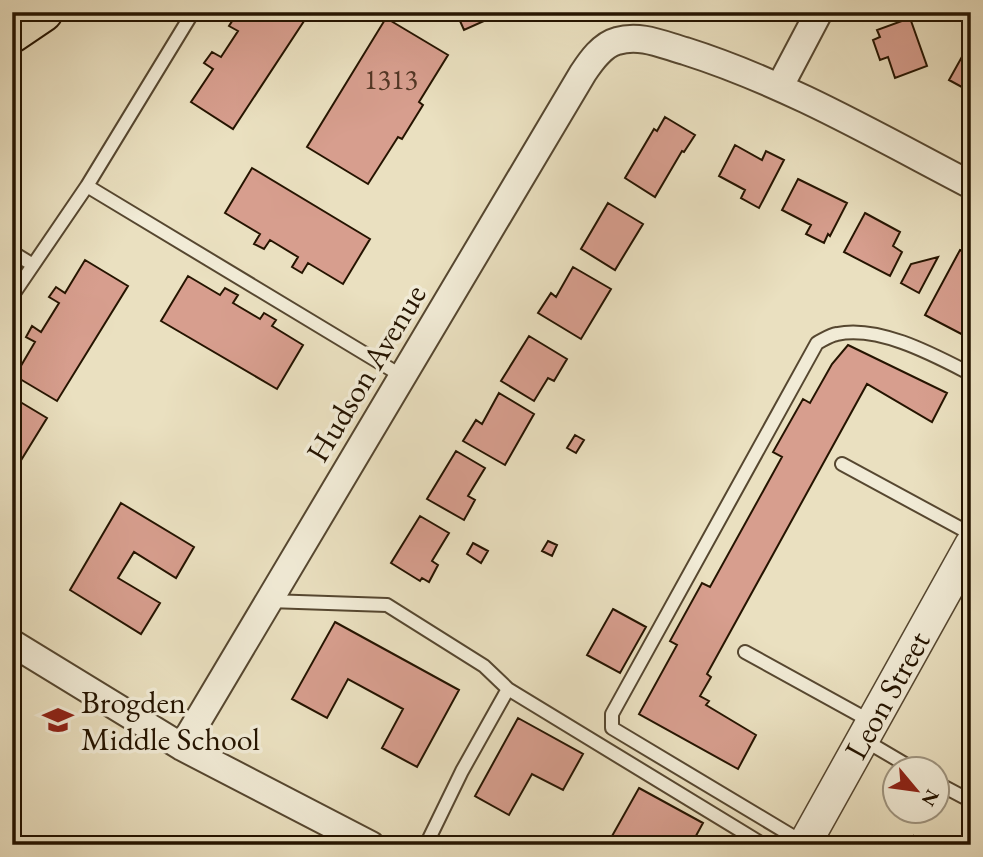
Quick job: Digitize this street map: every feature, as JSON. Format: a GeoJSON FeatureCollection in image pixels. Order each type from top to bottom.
{"type":"FeatureCollection","features":[{"type":"Feature","properties":{"kind":"highway"},"geometry":{"type":"LineString","coordinates":[[12,33],[43,12]]}},
{"type":"Feature","properties":{"kind":"street"},"geometry":{"type":"LineString","coordinates":[[819,12],[779,86],[971,185]]}},
{"type":"Feature","properties":{"kind":"street","name":"Hudson Avenue"},"geometry":{"type":"LineString","coordinates":[[182,747],[595,56],[616,41],[642,38],[727,65],[779,86]]}},
{"type":"Feature","properties":{"kind":"street","name":"Leon Street"},"geometry":{"type":"LineString","coordinates":[[804,844],[969,551]]}},
{"type":"Feature","properties":{"kind":"street"},"geometry":{"type":"LineString","coordinates":[[12,643],[182,747],[371,845]]}},
{"type":"Feature","properties":{"kind":"lane"},"geometry":{"type":"LineString","coordinates":[[12,296],[87,186],[193,12]]}},
{"type":"Feature","properties":{"kind":"lane"},"geometry":{"type":"LineString","coordinates":[[87,186],[402,376]]}},
{"type":"Feature","properties":{"kind":"lane"},"geometry":{"type":"LineString","coordinates":[[12,253],[33,265]]}},
{"type":"Feature","properties":{"kind":"lane"},"geometry":{"type":"LineString","coordinates":[[804,844],[612,728],[612,713],[817,343],[835,334],[857,333],[890,339],[933,354],[971,374]]}},
{"type":"Feature","properties":{"kind":"lane"},"geometry":{"type":"LineString","coordinates":[[842,464],[969,551]]}},
{"type":"Feature","properties":{"kind":"lane"},"geometry":{"type":"LineString","coordinates":[[268,601],[387,605],[484,666],[508,689],[764,845]]}},
{"type":"Feature","properties":{"kind":"lane"},"geometry":{"type":"LineString","coordinates":[[745,652],[868,731],[899,756]]}},
{"type":"Feature","properties":{"kind":"lane"},"geometry":{"type":"LineString","coordinates":[[426,845],[462,771],[508,689]]}},
{"type":"Feature","properties":{"kind":"lane"},"geometry":{"type":"LineString","coordinates":[[951,790],[971,801]]}},
{"type":"Feature","properties":{"kind":"building"},"geometry":{"type":"Polygon","coordinates":[[[238,12],[247,18],[251,12],[304,12],[308,15],[233,129],[191,102],[213,69],[204,63],[212,52],[221,57],[238,31],[229,26],[238,12]]]}},
{"type":"Feature","properties":{"kind":"building"},"geometry":{"type":"Polygon","coordinates":[[[456,12],[504,12],[464,30],[456,12]]]}},
{"type":"Feature","properties":{"kind":"building"},"geometry":{"type":"Polygon","coordinates":[[[386,18],[448,55],[419,102],[423,105],[402,139],[398,137],[368,184],[307,147],[386,18]]]}},
{"type":"Feature","properties":{"kind":"building"},"geometry":{"type":"Polygon","coordinates":[[[910,18],[927,66],[895,78],[888,57],[880,60],[873,40],[880,37],[877,30],[910,18]]]}},
{"type":"Feature","properties":{"kind":"building"},"geometry":{"type":"Polygon","coordinates":[[[968,46],[971,47],[971,92],[949,80],[968,46]]]}},
{"type":"Feature","properties":{"kind":"building"},"geometry":{"type":"Polygon","coordinates":[[[665,117],[695,135],[684,152],[682,151],[655,197],[625,178],[654,129],[657,131],[665,117]]]}},
{"type":"Feature","properties":{"kind":"building"},"geometry":{"type":"Polygon","coordinates":[[[735,145],[762,160],[766,151],[784,160],[759,208],[741,198],[745,190],[719,176],[735,145]]]}},
{"type":"Feature","properties":{"kind":"building"},"geometry":{"type":"Polygon","coordinates":[[[252,168],[370,239],[343,284],[308,263],[302,273],[292,267],[298,257],[270,240],[264,249],[254,244],[260,234],[225,213],[252,168]]]}},
{"type":"Feature","properties":{"kind":"building"},"geometry":{"type":"Polygon","coordinates":[[[798,179],[847,203],[824,243],[806,234],[811,225],[782,210],[798,179]]]}},
{"type":"Feature","properties":{"kind":"building"},"geometry":{"type":"Polygon","coordinates":[[[608,203],[643,224],[615,270],[581,249],[608,203]]]}},
{"type":"Feature","properties":{"kind":"building"},"geometry":{"type":"Polygon","coordinates":[[[865,213],[900,232],[893,246],[902,252],[890,276],[844,252],[865,213]]]}},
{"type":"Feature","properties":{"kind":"building"},"geometry":{"type":"Polygon","coordinates":[[[960,250],[971,256],[971,339],[925,315],[960,250]]]}},
{"type":"Feature","properties":{"kind":"building"},"geometry":{"type":"Polygon","coordinates":[[[938,257],[919,293],[901,283],[911,264],[938,257]]]}},
{"type":"Feature","properties":{"kind":"building"},"geometry":{"type":"Polygon","coordinates":[[[85,260],[128,286],[57,401],[15,376],[35,342],[26,337],[32,326],[41,332],[59,303],[49,297],[56,287],[65,293],[85,260]]]}},
{"type":"Feature","properties":{"kind":"building"},"geometry":{"type":"Polygon","coordinates":[[[573,267],[611,289],[581,339],[538,313],[551,293],[556,297],[573,267]]]}},
{"type":"Feature","properties":{"kind":"building"},"geometry":{"type":"Polygon","coordinates":[[[188,276],[220,295],[225,288],[238,295],[233,303],[260,319],[264,313],[276,320],[272,326],[303,345],[277,389],[161,321],[188,276]]]}},
{"type":"Feature","properties":{"kind":"building"},"geometry":{"type":"Polygon","coordinates":[[[529,336],[567,359],[554,381],[548,378],[534,401],[501,381],[529,336]]]}},
{"type":"Feature","properties":{"kind":"building"},"geometry":{"type":"Polygon","coordinates":[[[848,345],[947,393],[932,422],[867,384],[707,674],[711,677],[700,696],[709,701],[706,705],[756,735],[738,769],[639,714],[677,645],[670,641],[702,583],[710,587],[782,457],[773,452],[803,399],[810,403],[832,364],[848,345]]]}},
{"type":"Feature","properties":{"kind":"building"},"geometry":{"type":"Polygon","coordinates":[[[499,393],[534,414],[505,465],[463,441],[476,420],[482,424],[499,393]]]}},
{"type":"Feature","properties":{"kind":"building"},"geometry":{"type":"Polygon","coordinates":[[[12,397],[47,418],[12,475],[12,397]]]}},
{"type":"Feature","properties":{"kind":"building"},"geometry":{"type":"Polygon","coordinates":[[[575,435],[584,440],[576,453],[567,448],[575,435]]]}},
{"type":"Feature","properties":{"kind":"building"},"geometry":{"type":"Polygon","coordinates":[[[456,451],[485,468],[468,496],[475,500],[464,520],[427,499],[456,451]]]}},
{"type":"Feature","properties":{"kind":"building"},"geometry":{"type":"Polygon","coordinates":[[[121,503],[194,547],[176,578],[134,552],[118,578],[160,603],[141,634],[70,590],[121,503]]]}},
{"type":"Feature","properties":{"kind":"building"},"geometry":{"type":"Polygon","coordinates":[[[420,516],[449,533],[432,561],[438,565],[429,582],[422,578],[420,581],[391,563],[420,516]]]}},
{"type":"Feature","properties":{"kind":"building"},"geometry":{"type":"Polygon","coordinates":[[[548,541],[557,545],[552,556],[542,551],[548,541]]]}},
{"type":"Feature","properties":{"kind":"building"},"geometry":{"type":"Polygon","coordinates":[[[473,543],[488,551],[481,563],[467,554],[473,543]]]}},
{"type":"Feature","properties":{"kind":"building"},"geometry":{"type":"Polygon","coordinates":[[[613,609],[646,627],[620,673],[587,655],[613,609]]]}},
{"type":"Feature","properties":{"kind":"building"},"geometry":{"type":"Polygon","coordinates":[[[335,622],[459,690],[417,767],[382,748],[403,709],[348,679],[327,718],[292,699],[335,622]]]}},
{"type":"Feature","properties":{"kind":"building"},"geometry":{"type":"Polygon","coordinates":[[[518,718],[583,754],[563,790],[532,774],[509,815],[475,796],[518,718]]]}},
{"type":"Feature","properties":{"kind":"building"},"geometry":{"type":"Polygon","coordinates":[[[639,788],[703,823],[691,845],[607,845],[639,788]]]}},
{"type":"Feature","properties":{"kind":"building"},"geometry":{"type":"Polygon","coordinates":[[[914,836],[929,845],[910,845],[914,836]]]}},
{"type":"Feature","properties":{"kind":"place","name":"Brogden Middle School"},"geometry":{"type":"Point","coordinates":[58,720]}}]}
